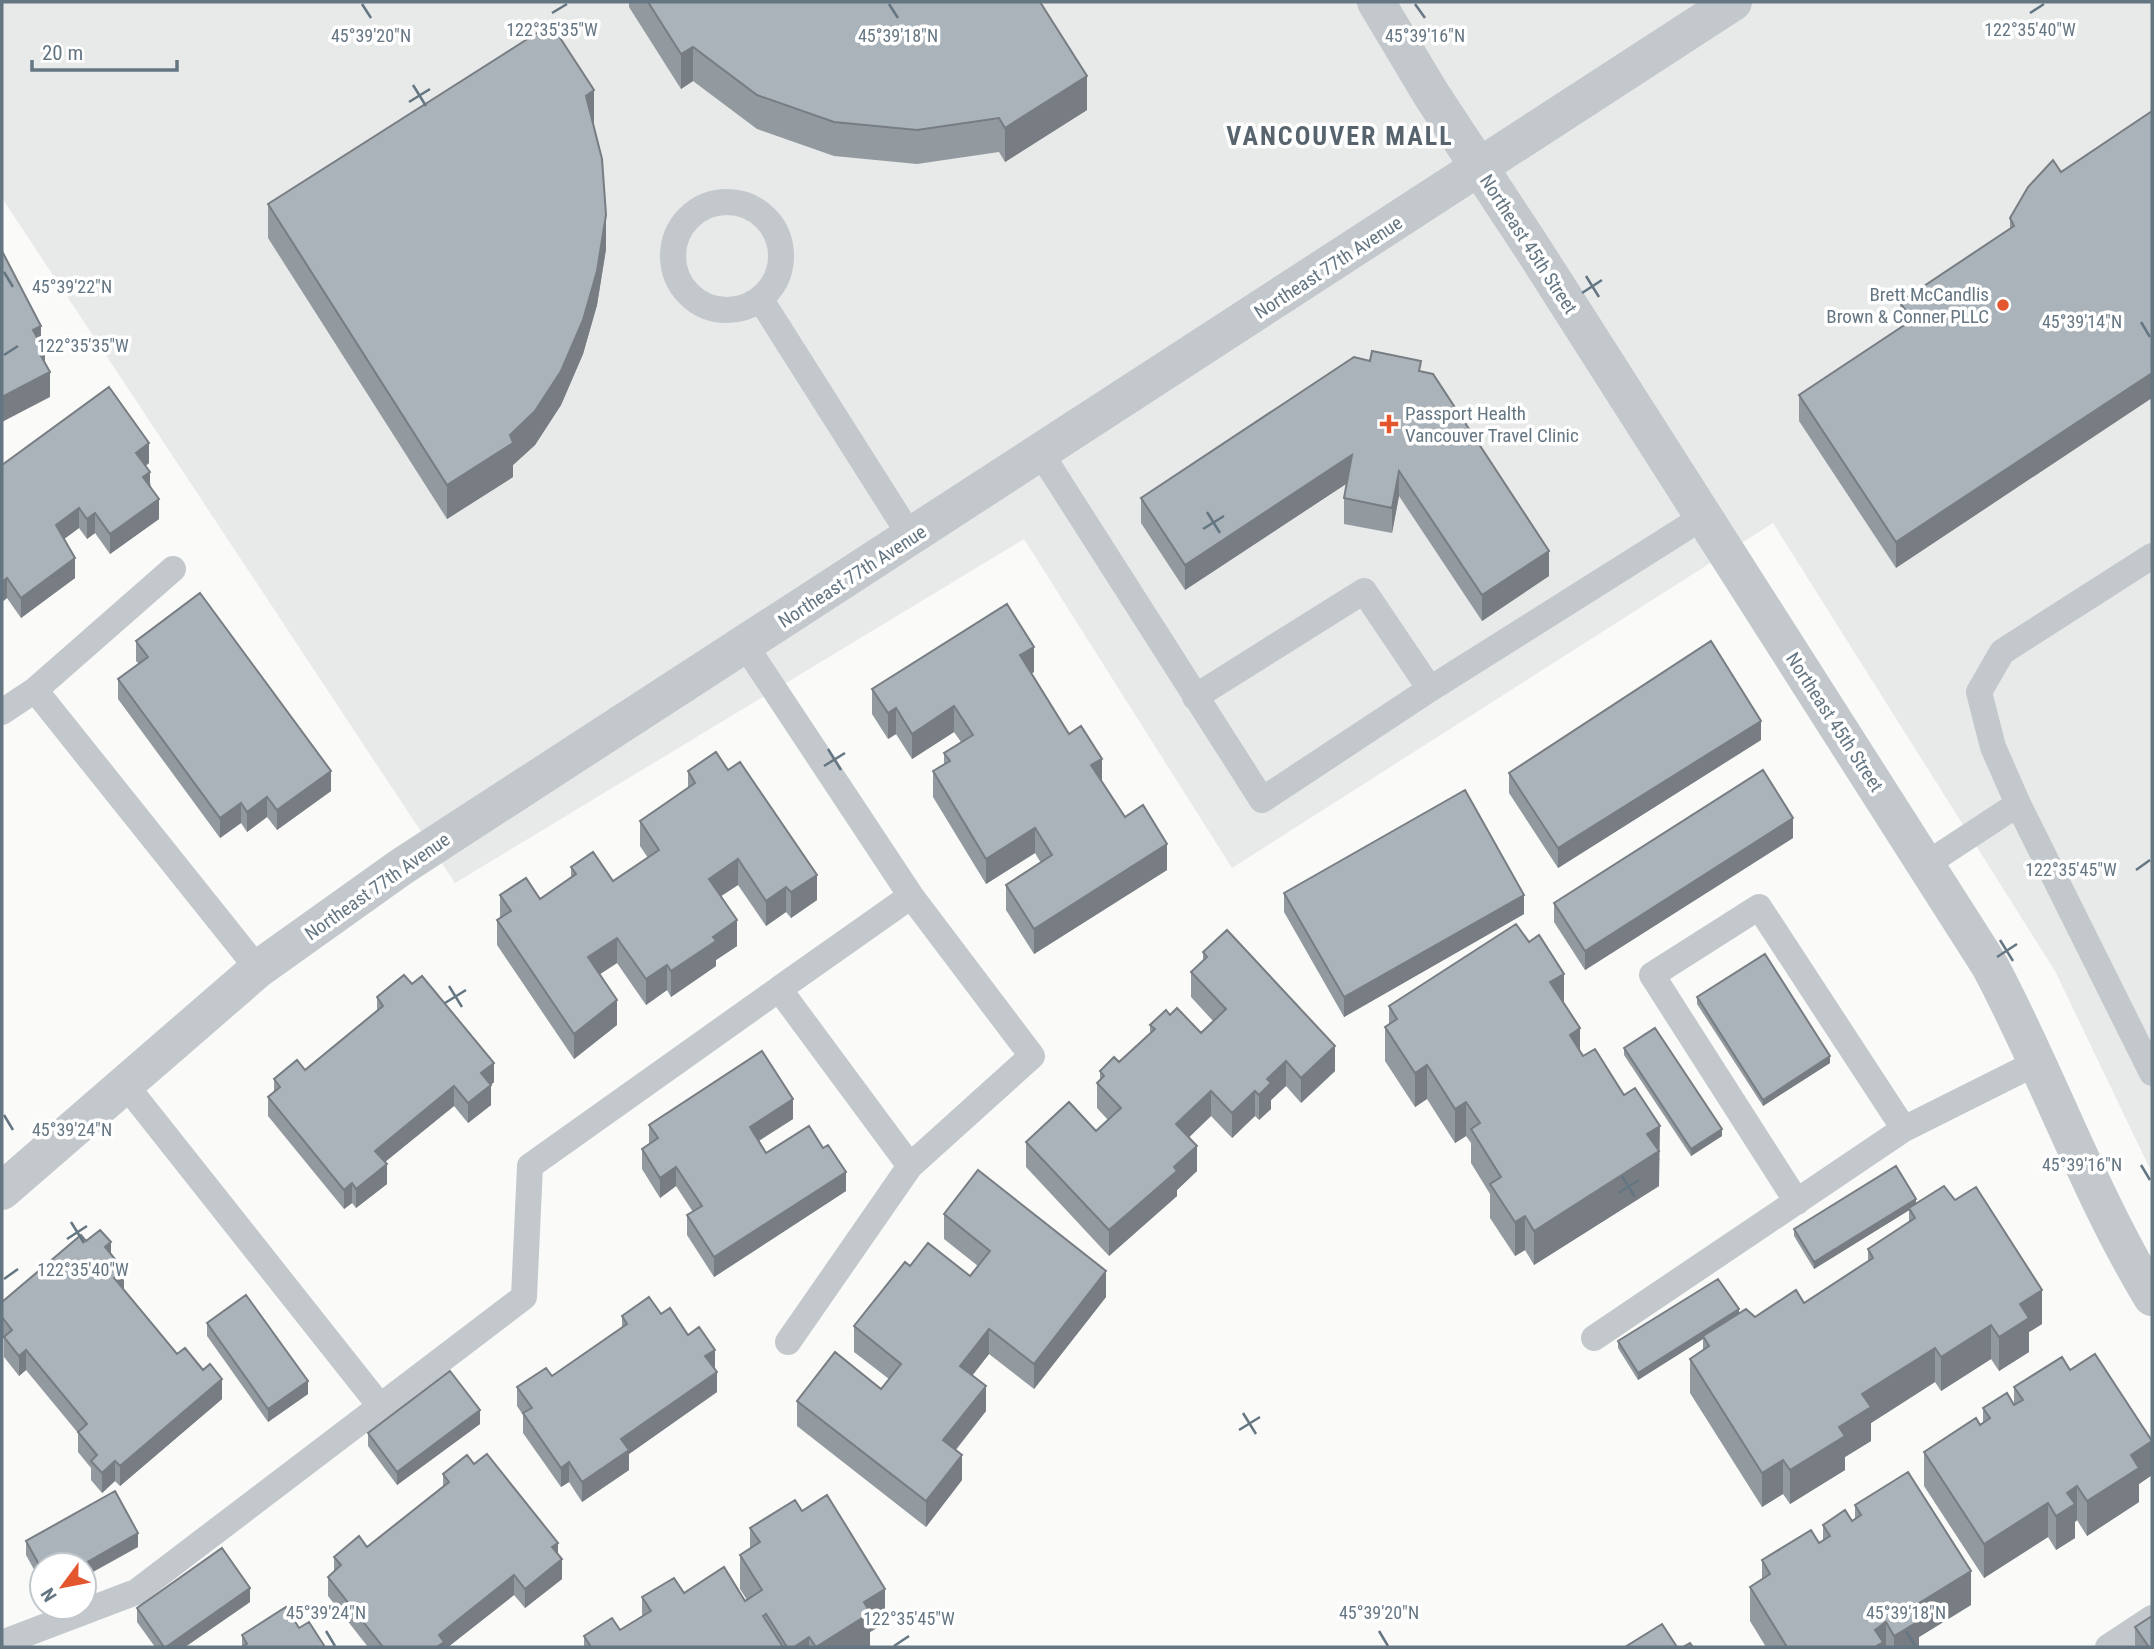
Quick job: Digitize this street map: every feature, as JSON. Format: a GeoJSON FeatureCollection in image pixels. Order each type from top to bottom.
{"type":"FeatureCollection","features":[{"type":"Feature","properties":{"kind":"street","name":"Northeast 45th Street"},"geometry":{"type":"LineString","coordinates":[[1376,2],[1990,967],[2038,1062],[2079,1156],[2132,1264],[2152,1297]]}},
{"type":"Feature","properties":{"kind":"street","name":"Northeast 77th Avenue"},"geometry":{"type":"LineString","coordinates":[[2,1191],[258,969],[401,867],[1733,2]]}},
{"type":"Feature","properties":{"kind":"lane"},"geometry":{"type":"LineString","coordinates":[[725,200],[752,207],[774,226],[783,254],[777,279],[761,300],[729,312],[702,306],[680,284],[671,255],[676,232],[699,207],[725,200]]}},
{"type":"Feature","properties":{"kind":"lane"},"geometry":{"type":"LineString","coordinates":[[761,300],[911,537]]}},
{"type":"Feature","properties":{"kind":"lane"},"geometry":{"type":"LineString","coordinates":[[1040,452],[1262,800],[1430,689],[1703,517]]}},
{"type":"Feature","properties":{"kind":"lane"},"geometry":{"type":"LineString","coordinates":[[2152,556],[2002,652],[1979,692],[1993,747],[2018,804],[2152,1073]]}},
{"type":"Feature","properties":{"kind":"lane"},"geometry":{"type":"LineString","coordinates":[[2,712],[35,690],[173,569]]}},
{"type":"Feature","properties":{"kind":"lane"},"geometry":{"type":"LineString","coordinates":[[1195,697],[1364,591],[1430,689]]}},
{"type":"Feature","properties":{"kind":"lane"},"geometry":{"type":"LineString","coordinates":[[745,645],[911,896],[1032,1056],[910,1166],[788,1342]]}},
{"type":"Feature","properties":{"kind":"lane"},"geometry":{"type":"LineString","coordinates":[[35,690],[258,969]]}},
{"type":"Feature","properties":{"kind":"lane"},"geometry":{"type":"LineString","coordinates":[[1926,864],[2018,804]]}},
{"type":"Feature","properties":{"kind":"lane"},"geometry":{"type":"LineString","coordinates":[[2,1643],[136,1592],[524,1297],[530,1166],[911,896]]}},
{"type":"Feature","properties":{"kind":"lane"},"geometry":{"type":"LineString","coordinates":[[1797,1202],[1653,975],[1759,907],[1904,1129]]}},
{"type":"Feature","properties":{"kind":"lane"},"geometry":{"type":"LineString","coordinates":[[779,989],[910,1166]]}},
{"type":"Feature","properties":{"kind":"lane"},"geometry":{"type":"LineString","coordinates":[[1594,1338],[1904,1129],[2038,1062]]}},
{"type":"Feature","properties":{"kind":"lane"},"geometry":{"type":"LineString","coordinates":[[124,1083],[380,1406]]}},
{"type":"Feature","properties":{"kind":"lane"},"geometry":{"type":"LineString","coordinates":[[2108,1647],[2152,1618]]}},
{"type":"Feature","properties":{"kind":"shaded area"},"geometry":{"type":"Polygon","coordinates":[[[2,2],[2152,2],[2152,1173],[2055,971],[1773,523],[1232,868],[1024,539],[455,883],[2,198],[2,2]]]}},
{"type":"Feature","properties":{"kind":"building"},"geometry":{"type":"Polygon","coordinates":[[[648,2],[1040,2],[1087,76],[1005,128],[999,118],[917,130],[834,122],[757,95],[693,47],[681,54],[648,2]]]}},
{"type":"Feature","properties":{"kind":"building"},"geometry":{"type":"Polygon","coordinates":[[[551,24],[594,90],[586,96],[602,159],[606,215],[597,271],[583,320],[561,371],[535,411],[510,435],[513,443],[447,485],[268,204],[551,24]]]}},
{"type":"Feature","properties":{"kind":"building"},"geometry":{"type":"Polygon","coordinates":[[[2152,111],[2152,373],[1896,542],[1799,395],[1912,320],[1900,302],[2014,226],[2010,218],[2028,187],[2053,160],[2061,172],[2152,111]]]}},
{"type":"Feature","properties":{"kind":"building"},"geometry":{"type":"Polygon","coordinates":[[[2,251],[41,326],[33,330],[45,352],[40,354],[50,372],[2,397],[2,251]]]}},
{"type":"Feature","properties":{"kind":"building"},"geometry":{"type":"Polygon","coordinates":[[[1372,351],[1421,361],[1419,371],[1433,374],[1549,551],[1482,595],[1399,471],[1392,508],[1344,498],[1352,455],[1185,565],[1141,498],[1354,357],[1370,361],[1372,351]]]}},
{"type":"Feature","properties":{"kind":"building"},"geometry":{"type":"Polygon","coordinates":[[[109,387],[149,443],[136,453],[150,472],[143,477],[159,499],[110,534],[95,513],[87,519],[79,508],[56,525],[75,558],[21,598],[7,578],[2,582],[2,465],[109,387]]]}},
{"type":"Feature","properties":{"kind":"building"},"geometry":{"type":"Polygon","coordinates":[[[200,593],[331,771],[277,810],[267,797],[247,812],[241,803],[220,818],[118,679],[148,657],[136,641],[200,593]]]}},
{"type":"Feature","properties":{"kind":"building"},"geometry":{"type":"Polygon","coordinates":[[[1007,604],[1034,647],[1020,655],[1069,734],[1081,726],[1102,759],[1091,765],[1125,817],[1143,805],[1167,844],[1034,929],[1006,885],[1052,855],[1035,828],[986,859],[933,771],[950,761],[944,753],[973,735],[954,706],[912,734],[896,708],[888,713],[872,689],[1007,604]]]}},
{"type":"Feature","properties":{"kind":"building"},"geometry":{"type":"Polygon","coordinates":[[[1711,641],[1761,721],[1558,848],[1509,773],[1711,641]]]}},
{"type":"Feature","properties":{"kind":"building"},"geometry":{"type":"Polygon","coordinates":[[[716,752],[728,770],[740,762],[817,875],[791,892],[786,887],[766,901],[738,859],[709,879],[737,920],[713,937],[716,941],[671,971],[667,965],[646,979],[617,938],[588,957],[617,1000],[574,1034],[497,920],[511,911],[500,895],[526,878],[540,899],[576,874],[571,867],[593,852],[613,881],[659,850],[640,821],[695,783],[688,771],[716,752]]]}},
{"type":"Feature","properties":{"kind":"building"},"geometry":{"type":"Polygon","coordinates":[[[1763,770],[1793,818],[1585,951],[1554,903],[1763,770]]]}},
{"type":"Feature","properties":{"kind":"building"},"geometry":{"type":"Polygon","coordinates":[[[1465,790],[1524,895],[1344,997],[1284,893],[1465,790]]]}},
{"type":"Feature","properties":{"kind":"building"},"geometry":{"type":"Polygon","coordinates":[[[1516,924],[1529,942],[1539,935],[1564,974],[1550,982],[1580,1028],[1570,1035],[1583,1056],[1595,1049],[1624,1095],[1635,1088],[1660,1126],[1647,1134],[1659,1151],[1534,1231],[1525,1216],[1515,1222],[1490,1184],[1501,1177],[1471,1129],[1480,1123],[1466,1102],[1455,1109],[1427,1065],[1415,1073],[1385,1027],[1397,1019],[1389,1006],[1516,924]]]}},
{"type":"Feature","properties":{"kind":"building"},"geometry":{"type":"Polygon","coordinates":[[[1227,930],[1335,1046],[1301,1078],[1286,1061],[1267,1079],[1271,1083],[1259,1095],[1255,1091],[1232,1113],[1211,1091],[1176,1124],[1197,1146],[1174,1167],[1177,1171],[1109,1230],[1026,1142],[1069,1102],[1096,1131],[1121,1108],[1097,1083],[1104,1076],[1100,1071],[1114,1057],[1119,1062],[1155,1029],[1150,1025],[1166,1010],[1170,1015],[1177,1008],[1201,1033],[1226,1009],[1191,972],[1207,957],[1203,952],[1227,930]]]}},
{"type":"Feature","properties":{"kind":"building"},"geometry":{"type":"Polygon","coordinates":[[[1765,954],[1830,1056],[1763,1100],[1697,997],[1765,954]]]}},
{"type":"Feature","properties":{"kind":"building"},"geometry":{"type":"Polygon","coordinates":[[[404,975],[412,984],[422,976],[494,1063],[481,1073],[491,1085],[468,1103],[454,1086],[375,1151],[387,1164],[356,1189],[352,1183],[344,1190],[268,1097],[280,1087],[274,1079],[297,1060],[305,1070],[383,1006],[377,997],[404,975]]]}},
{"type":"Feature","properties":{"kind":"building"},"geometry":{"type":"Polygon","coordinates":[[[1655,1028],[1722,1129],[1691,1149],[1624,1048],[1655,1028]]]}},
{"type":"Feature","properties":{"kind":"building"},"geometry":{"type":"Polygon","coordinates":[[[762,1051],[793,1099],[750,1127],[766,1153],[809,1126],[823,1148],[828,1145],[846,1172],[714,1257],[687,1215],[702,1206],[676,1167],[660,1178],[642,1149],[658,1138],[649,1125],[762,1051]]]}},
{"type":"Feature","properties":{"kind":"building"},"geometry":{"type":"Polygon","coordinates":[[[1896,1166],[1916,1199],[1814,1262],[1794,1229],[1896,1166]]]}},
{"type":"Feature","properties":{"kind":"building"},"geometry":{"type":"Polygon","coordinates":[[[978,1170],[1106,1271],[1034,1364],[989,1329],[960,1366],[986,1386],[943,1440],[962,1455],[926,1501],[797,1401],[835,1352],[881,1389],[901,1364],[854,1326],[905,1262],[910,1266],[928,1243],[970,1276],[990,1251],[944,1214],[978,1170]]]}},
{"type":"Feature","properties":{"kind":"building"},"geometry":{"type":"Polygon","coordinates":[[[1944,1186],[1955,1200],[1976,1187],[2042,1290],[2020,1304],[2029,1318],[1999,1337],[1991,1325],[1941,1357],[1935,1348],[1862,1394],[1871,1407],[1839,1427],[1845,1436],[1790,1470],[1783,1460],[1762,1473],[1690,1359],[1709,1346],[1703,1336],[1746,1309],[1755,1317],[1796,1290],[1804,1303],[1873,1258],[1868,1249],[1915,1218],[1909,1208],[1944,1186]]]}},
{"type":"Feature","properties":{"kind":"building"},"geometry":{"type":"Polygon","coordinates":[[[100,1230],[111,1242],[105,1247],[124,1270],[114,1278],[177,1354],[185,1348],[203,1370],[210,1364],[222,1379],[120,1466],[115,1461],[102,1473],[91,1461],[97,1455],[78,1432],[87,1424],[26,1350],[19,1356],[4,1337],[12,1330],[2,1317],[2,1302],[81,1235],[86,1241],[100,1230]]]}},
{"type":"Feature","properties":{"kind":"building"},"geometry":{"type":"Polygon","coordinates":[[[1718,1279],[1739,1309],[1638,1373],[1618,1341],[1718,1279]]]}},
{"type":"Feature","properties":{"kind":"building"},"geometry":{"type":"Polygon","coordinates":[[[246,1295],[308,1381],[268,1409],[207,1323],[246,1295]]]}},
{"type":"Feature","properties":{"kind":"building"},"geometry":{"type":"Polygon","coordinates":[[[649,1297],[661,1314],[670,1308],[688,1335],[699,1327],[715,1350],[705,1356],[717,1372],[621,1439],[629,1450],[582,1482],[569,1462],[561,1468],[523,1413],[532,1408],[517,1387],[546,1368],[552,1376],[627,1324],[622,1316],[649,1297]]]}},
{"type":"Feature","properties":{"kind":"building"},"geometry":{"type":"Polygon","coordinates":[[[2095,1354],[2152,1441],[2131,1455],[2139,1468],[2087,1501],[2077,1486],[2067,1493],[2075,1504],[2056,1516],[2048,1503],[1984,1544],[1924,1452],[1976,1418],[1980,1425],[1990,1418],[1983,1408],[2007,1393],[2014,1405],[2023,1400],[2014,1387],[2062,1357],[2070,1370],[2095,1354]]]}},
{"type":"Feature","properties":{"kind":"building"},"geometry":{"type":"Polygon","coordinates":[[[450,1371],[480,1410],[397,1472],[368,1433],[450,1371]]]}},
{"type":"Feature","properties":{"kind":"building"},"geometry":{"type":"Polygon","coordinates":[[[487,1454],[558,1543],[552,1547],[562,1559],[525,1589],[514,1575],[439,1635],[444,1642],[437,1647],[383,1647],[328,1577],[341,1565],[334,1557],[359,1536],[367,1547],[449,1482],[443,1474],[467,1455],[474,1464],[487,1454]]]}},
{"type":"Feature","properties":{"kind":"building"},"geometry":{"type":"Polygon","coordinates":[[[1908,1472],[1971,1571],[1911,1608],[1919,1621],[1894,1636],[1886,1622],[1875,1630],[1883,1642],[1875,1647],[1787,1647],[1750,1587],[1770,1574],[1762,1560],[1811,1530],[1819,1543],[1830,1536],[1823,1525],[1845,1510],[1852,1521],[1861,1515],[1855,1505],[1908,1472]]]}},
{"type":"Feature","properties":{"kind":"building"},"geometry":{"type":"Polygon","coordinates":[[[115,1491],[138,1533],[98,1556],[98,1551],[32,1551],[26,1541],[115,1491]]]}},
{"type":"Feature","properties":{"kind":"building"},"geometry":{"type":"Polygon","coordinates":[[[827,1495],[885,1589],[864,1602],[870,1613],[816,1647],[809,1637],[794,1647],[787,1647],[766,1614],[763,1616],[783,1647],[591,1647],[584,1636],[612,1618],[620,1630],[651,1611],[642,1597],[674,1578],[684,1593],[724,1567],[745,1601],[762,1590],[740,1555],[760,1542],[750,1528],[795,1500],[802,1511],[827,1495]]]}},
{"type":"Feature","properties":{"kind":"building"},"geometry":{"type":"Polygon","coordinates":[[[222,1548],[250,1588],[164,1647],[137,1608],[222,1548]]]}},
{"type":"Feature","properties":{"kind":"building"},"geometry":{"type":"Polygon","coordinates":[[[286,1607],[299,1628],[309,1622],[325,1647],[242,1647],[247,1644],[242,1635],[286,1607]]]}},
{"type":"Feature","properties":{"kind":"building"},"geometry":{"type":"Polygon","coordinates":[[[2152,1616],[2152,1647],[2149,1647],[2135,1627],[2152,1616]]]}},
{"type":"Feature","properties":{"kind":"building"},"geometry":{"type":"Polygon","coordinates":[[[1662,1624],[1677,1647],[1625,1647],[1662,1624]]]}},
{"type":"Feature","properties":{"kind":"place","name":"Brett McCandlis Brown & Conner PLLC"},"geometry":{"type":"Point","coordinates":[2003,305]}},
{"type":"Feature","properties":{"kind":"place","name":"Passport Health Vancouver Travel Clinic"},"geometry":{"type":"Point","coordinates":[1389,424]}},
{"type":"Feature","properties":{"kind":"district","name":"VANCOUVER MALL"},"geometry":{"type":"Point","coordinates":[1340,136]}}]}
